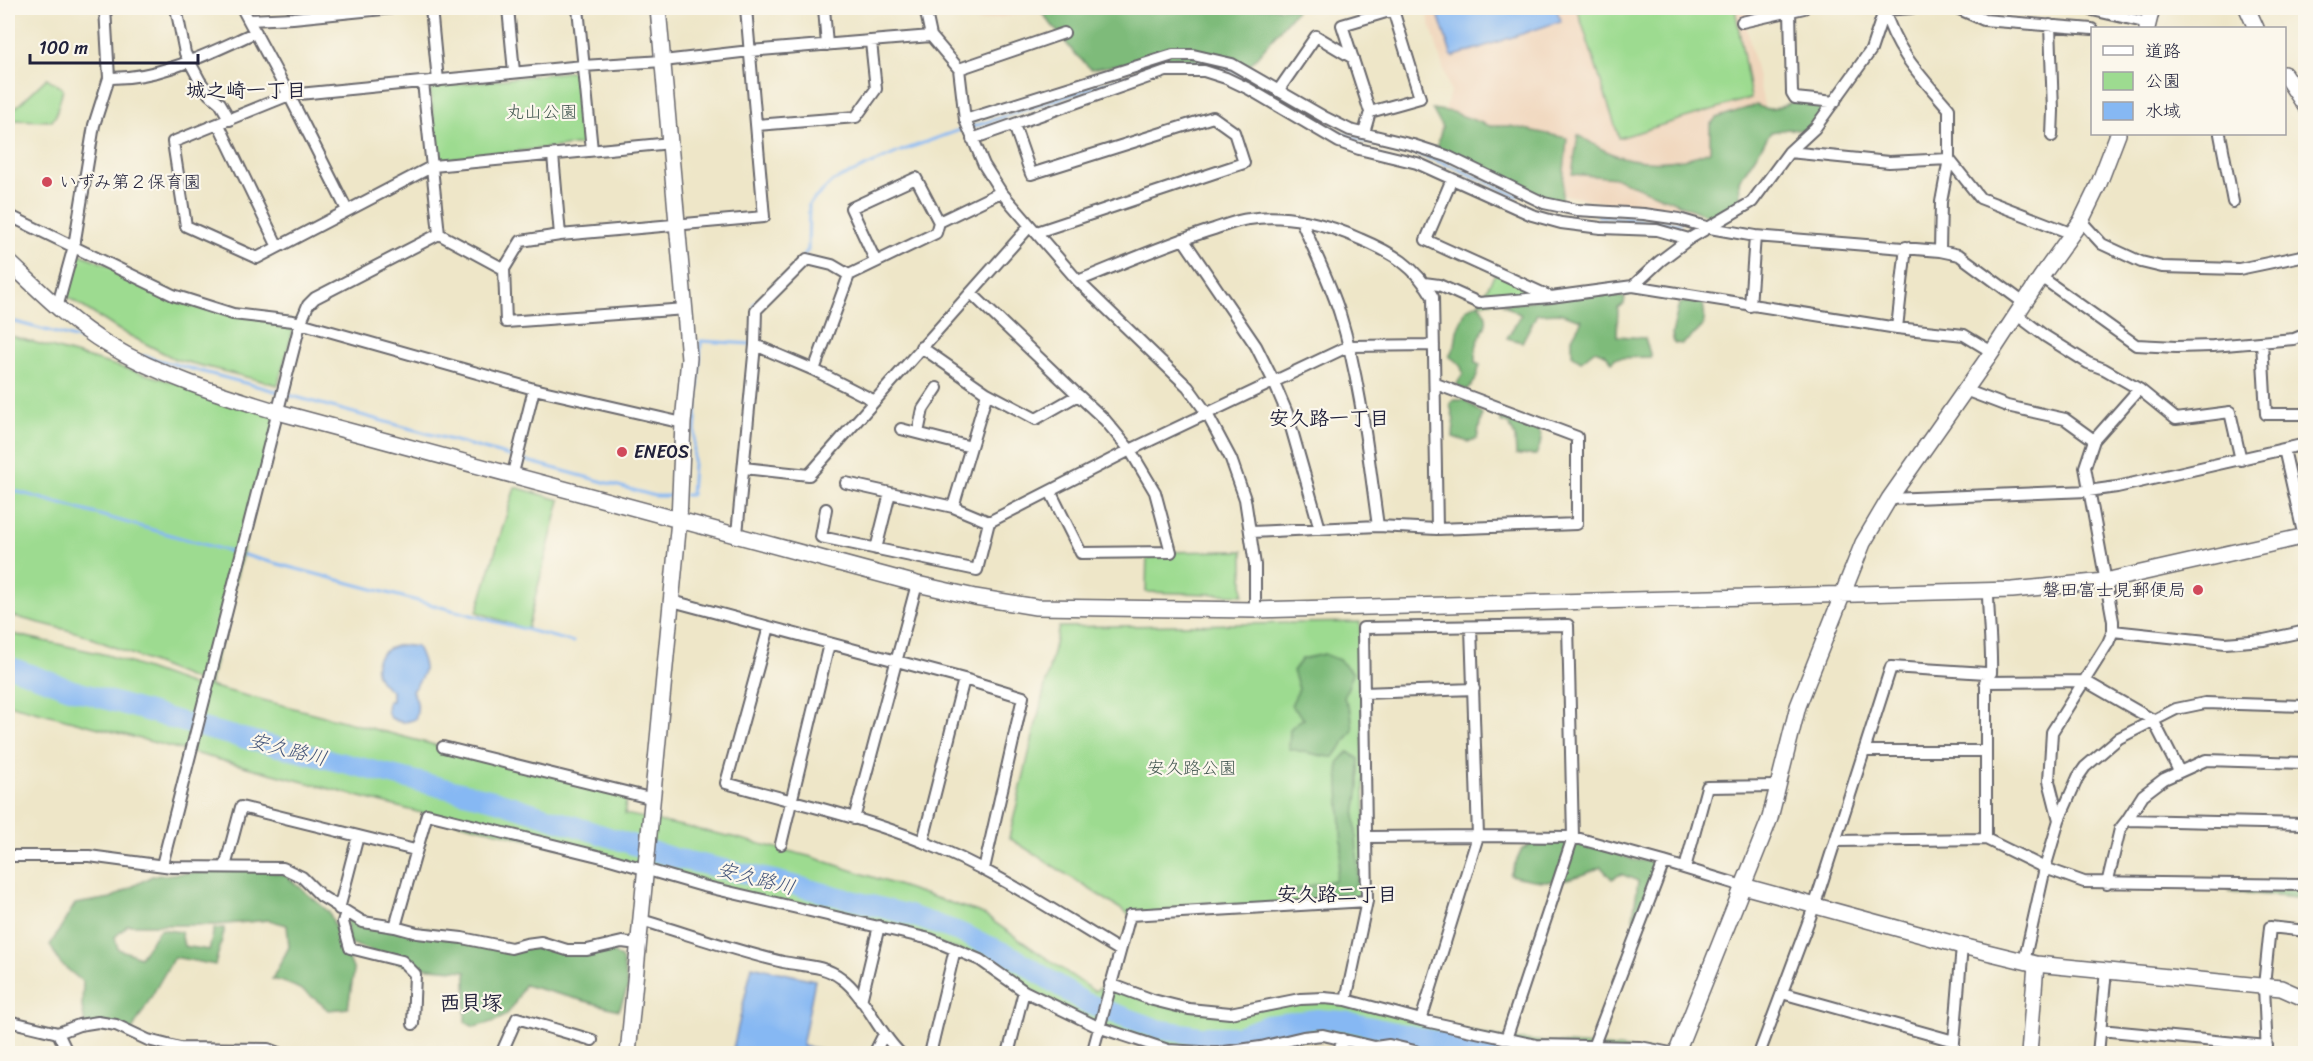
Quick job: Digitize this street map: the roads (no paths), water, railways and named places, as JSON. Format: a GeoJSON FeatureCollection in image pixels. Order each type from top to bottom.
{"type":"FeatureCollection","features":[{"type":"Feature","properties":{"kind":"street"},"geometry":{"type":"LineString","coordinates":[[57,308],[74,246],[94,125],[109,78],[105,8]]}},
{"type":"Feature","properties":{"kind":"street"},"geometry":{"type":"LineString","coordinates":[[176,8],[185,53],[200,81],[209,94],[220,103],[230,120]]}},
{"type":"Feature","properties":{"kind":"street"},"geometry":{"type":"LineString","coordinates":[[242,8],[290,95],[347,210]]}},
{"type":"Feature","properties":{"kind":"street"},"geometry":{"type":"LineString","coordinates":[[249,20],[293,13],[393,8]]}},
{"type":"Feature","properties":{"kind":"street"},"geometry":{"type":"LineString","coordinates":[[431,8],[438,81]]}},
{"type":"Feature","properties":{"kind":"street"},"geometry":{"type":"LineString","coordinates":[[508,8],[514,72]]}},
{"type":"Feature","properties":{"kind":"street"},"geometry":{"type":"LineString","coordinates":[[578,8],[592,150]]}},
{"type":"Feature","properties":{"kind":"street"},"geometry":{"type":"LineString","coordinates":[[628,1053],[679,519],[688,358],[679,225],[658,8]]}},
{"type":"Feature","properties":{"kind":"street"},"geometry":{"type":"LineString","coordinates":[[686,309],[506,322],[504,269],[521,241],[560,235],[764,217],[746,8]]}},
{"type":"Feature","properties":{"kind":"street"},"geometry":{"type":"LineString","coordinates":[[824,8],[827,45]]}},
{"type":"Feature","properties":{"kind":"street"},"geometry":{"type":"LineString","coordinates":[[925,8],[931,36],[959,69],[965,120],[984,165],[1001,192],[1078,281],[1188,387],[1206,412],[1231,459],[1245,499],[1252,532],[1255,610]]}},
{"type":"Feature","properties":{"kind":"street"},"geometry":{"type":"LineString","coordinates":[[1751,8],[1748,21],[1804,8]]}},
{"type":"Feature","properties":{"kind":"street"},"geometry":{"type":"LineString","coordinates":[[1884,8],[1912,8]]}},
{"type":"Feature","properties":{"kind":"street"},"geometry":{"type":"LineString","coordinates":[[1633,286],[1689,239],[1752,202],[1789,152],[1815,128],[1871,50],[1884,8]]}},
{"type":"Feature","properties":{"kind":"street"},"geometry":{"type":"LineString","coordinates":[[1884,8],[1905,59],[1949,109],[1948,159],[1941,202],[1940,251]]}},
{"type":"Feature","properties":{"kind":"street"},"geometry":{"type":"LineString","coordinates":[[1957,8],[1984,20],[2091,29]]}},
{"type":"Feature","properties":{"kind":"street"},"geometry":{"type":"LineString","coordinates":[[2085,8],[2147,26],[2152,8]]}},
{"type":"Feature","properties":{"kind":"street"},"geometry":{"type":"LineString","coordinates":[[2247,8],[2256,27]]}},
{"type":"Feature","properties":{"kind":"street"},"geometry":{"type":"LineString","coordinates":[[1364,133],[1370,112],[1342,25],[1393,10],[1420,99],[1370,112]]}},
{"type":"Feature","properties":{"kind":"street"},"geometry":{"type":"LineString","coordinates":[[1790,11],[1792,93],[1795,99],[1835,102]]}},
{"type":"Feature","properties":{"kind":"street"},"geometry":{"type":"LineString","coordinates":[[2050,25],[2052,136]]}},
{"type":"Feature","properties":{"kind":"street"},"geometry":{"type":"LineString","coordinates":[[109,78],[130,79],[190,62],[255,32]]}},
{"type":"Feature","properties":{"kind":"street"},"geometry":{"type":"LineString","coordinates":[[959,69],[1064,33]]}},
{"type":"Feature","properties":{"kind":"street"},"geometry":{"type":"LineString","coordinates":[[671,143],[433,166],[257,258],[186,226],[173,142],[290,95],[514,72],[663,61],[750,51],[931,36]]}},
{"type":"Feature","properties":{"kind":"street"},"geometry":{"type":"LineString","coordinates":[[1278,91],[1316,36],[1353,58]]}},
{"type":"Feature","properties":{"kind":"street"},"geometry":{"type":"LineString","coordinates":[[756,125],[856,117],[876,89],[872,42]]}},
{"type":"Feature","properties":{"kind":"street"},"geometry":{"type":"LineString","coordinates":[[965,120],[1173,55],[1192,55],[1232,64],[1350,130],[1413,145],[1447,156],[1544,203],[1576,210],[1656,215],[1755,236],[1906,247],[1959,255],[2071,352],[2139,390],[2176,419],[2230,412],[2241,460]]}},
{"type":"Feature","properties":{"kind":"street"},"geometry":{"type":"LineString","coordinates":[[972,140],[1166,71],[1204,71],[1249,89],[1339,142],[1417,163],[1532,215],[1561,224],[1657,230],[1689,239]]}},
{"type":"Feature","properties":{"kind":"street"},"geometry":{"type":"LineString","coordinates":[[2286,77],[2306,107]]}},
{"type":"Feature","properties":{"kind":"street"},"geometry":{"type":"LineString","coordinates":[[1249,89],[1256,78]]}},
{"type":"Feature","properties":{"kind":"street"},"geometry":{"type":"LineString","coordinates":[[423,82],[439,234]]}},
{"type":"Feature","properties":{"kind":"street"},"geometry":{"type":"LineString","coordinates":[[744,468],[809,475],[921,347],[1033,229],[1244,163],[1234,132],[1213,117],[1031,174],[1014,125]]}},
{"type":"Feature","properties":{"kind":"street"},"geometry":{"type":"LineString","coordinates":[[219,125],[278,247]]}},
{"type":"Feature","properties":{"kind":"street"},"geometry":{"type":"LineString","coordinates":[[1110,984],[1153,1000],[1190,1010],[1230,1013],[1300,999],[1324,998],[1346,1000],[1506,1039],[1532,1050],[1640,1047],[1676,1053],[1770,818],[1798,706],[1863,543],[1889,499],[2077,227],[2098,186],[2118,135]]}},
{"type":"Feature","properties":{"kind":"street"},"geometry":{"type":"LineString","coordinates":[[2220,135],[2233,202]]}},
{"type":"Feature","properties":{"kind":"street"},"geometry":{"type":"LineString","coordinates":[[1789,152],[1889,162],[1948,159]]}},
{"type":"Feature","properties":{"kind":"street"},"geometry":{"type":"LineString","coordinates":[[553,154],[560,235]]}},
{"type":"Feature","properties":{"kind":"street"},"geometry":{"type":"LineString","coordinates":[[1948,159],[1980,198],[2077,227],[2102,244],[2141,262],[2162,267],[2240,269],[2306,255]]}},
{"type":"Feature","properties":{"kind":"street"},"geometry":{"type":"LineString","coordinates":[[814,370],[849,275],[876,262],[936,233],[939,222],[916,178],[851,208],[876,262]]}},
{"type":"Feature","properties":{"kind":"street"},"geometry":{"type":"LineString","coordinates":[[1452,179],[1426,240],[1551,297]]}},
{"type":"Feature","properties":{"kind":"street"},"geometry":{"type":"LineString","coordinates":[[1495,198],[1503,183]]}},
{"type":"Feature","properties":{"kind":"street"},"geometry":{"type":"LineString","coordinates":[[939,222],[1001,192]]}},
{"type":"Feature","properties":{"kind":"street"},"geometry":{"type":"LineString","coordinates":[[8,215],[173,295],[233,314],[293,321],[534,389],[683,423]]}},
{"type":"Feature","properties":{"kind":"street"},"geometry":{"type":"LineString","coordinates":[[1078,281],[1183,238],[1248,219],[1274,217],[1301,220],[1354,236],[1385,249],[1413,269],[1433,297],[1437,529]]}},
{"type":"Feature","properties":{"kind":"street"},"geometry":{"type":"LineString","coordinates":[[1301,220],[1339,311],[1349,346],[1360,395],[1378,526]]}},
{"type":"Feature","properties":{"kind":"street"},"geometry":{"type":"LineString","coordinates":[[439,234],[504,269]]}},
{"type":"Feature","properties":{"kind":"street"},"geometry":{"type":"LineString","coordinates":[[162,866],[300,324],[308,305],[315,298],[439,234]]}},
{"type":"Feature","properties":{"kind":"street"},"geometry":{"type":"LineString","coordinates":[[1750,306],[1755,236]]}},
{"type":"Feature","properties":{"kind":"street"},"geometry":{"type":"LineString","coordinates":[[1183,238],[1256,346],[1273,380],[1287,413],[1320,529]]}},
{"type":"Feature","properties":{"kind":"street"},"geometry":{"type":"LineString","coordinates":[[1897,328],[1906,247]]}},
{"type":"Feature","properties":{"kind":"street"},"geometry":{"type":"LineString","coordinates":[[737,534],[755,345],[756,310],[807,259],[832,265],[849,275]]}},
{"type":"Feature","properties":{"kind":"street"},"geometry":{"type":"LineString","coordinates":[[8,261],[57,308],[104,343],[136,361],[195,386],[278,412],[513,473],[917,584],[1036,607],[1255,610],[1593,600],[1842,596],[1988,591],[2105,581],[2305,539],[2284,449]]}},
{"type":"Feature","properties":{"kind":"street"},"geometry":{"type":"LineString","coordinates":[[2040,278],[2136,345],[2176,347],[2262,342],[2294,339],[2306,334]]}},
{"type":"Feature","properties":{"kind":"street"},"geometry":{"type":"LineString","coordinates":[[1424,282],[1439,285],[1479,303],[1551,297],[1633,286],[1897,328],[1964,335],[1992,352]]}},
{"type":"Feature","properties":{"kind":"street"},"geometry":{"type":"LineString","coordinates":[[971,293],[1105,420],[1130,450],[1155,492],[1171,552],[1081,553],[1050,491]]}},
{"type":"Feature","properties":{"kind":"street"},"geometry":{"type":"LineString","coordinates":[[2262,342],[2266,414],[2306,414]]}},
{"type":"Feature","properties":{"kind":"street"},"geometry":{"type":"LineString","coordinates":[[755,345],[814,370],[873,400]]}},
{"type":"Feature","properties":{"kind":"street"},"geometry":{"type":"LineString","coordinates":[[826,509],[821,537],[977,570],[989,522],[1206,412],[1349,346],[1434,345]]}},
{"type":"Feature","properties":{"kind":"street"},"geometry":{"type":"LineString","coordinates":[[921,347],[987,393],[1036,419],[1078,395]]}},
{"type":"Feature","properties":{"kind":"street"},"geometry":{"type":"LineString","coordinates":[[1252,532],[1378,526],[1437,529],[1577,524],[1577,437],[1436,384]]}},
{"type":"Feature","properties":{"kind":"street"},"geometry":{"type":"LineString","coordinates":[[918,433],[923,409],[937,388]]}},
{"type":"Feature","properties":{"kind":"street"},"geometry":{"type":"LineString","coordinates":[[513,473],[534,389]]}},
{"type":"Feature","properties":{"kind":"street"},"geometry":{"type":"LineString","coordinates":[[1965,390],[2007,406],[2065,419],[2094,440]]}},
{"type":"Feature","properties":{"kind":"street"},"geometry":{"type":"LineString","coordinates":[[2059,820],[2049,781],[2052,732],[2085,681],[2113,631],[2085,467],[2094,440],[2139,390]]}},
{"type":"Feature","properties":{"kind":"street"},"geometry":{"type":"LineString","coordinates":[[953,507],[987,393]]}},
{"type":"Feature","properties":{"kind":"street"},"geometry":{"type":"LineString","coordinates":[[901,429],[971,447]]}},
{"type":"Feature","properties":{"kind":"street"},"geometry":{"type":"LineString","coordinates":[[1889,499],[2088,491],[2116,487],[2306,444]]}},
{"type":"Feature","properties":{"kind":"street"},"geometry":{"type":"LineString","coordinates":[[846,483],[953,507],[989,522]]}},
{"type":"Feature","properties":{"kind":"street"},"geometry":{"type":"LineString","coordinates":[[876,549],[890,493]]}},
{"type":"Feature","properties":{"kind":"street"},"geometry":{"type":"LineString","coordinates":[[854,819],[917,584]]}},
{"type":"Feature","properties":{"kind":"street"},"geometry":{"type":"LineString","coordinates":[[1985,677],[1991,673],[1992,640],[1989,627],[1988,591]]}},
{"type":"Feature","properties":{"kind":"street"},"geometry":{"type":"LineString","coordinates":[[672,600],[1023,697],[984,869]]}},
{"type":"Feature","properties":{"kind":"street"},"geometry":{"type":"LineString","coordinates":[[1346,1000],[1368,900],[1363,628],[1568,625],[1573,837],[1506,1039]]}},
{"type":"Feature","properties":{"kind":"street"},"geometry":{"type":"LineString","coordinates":[[769,627],[726,783],[923,841],[984,869],[1119,950]]}},
{"type":"Feature","properties":{"kind":"street"},"geometry":{"type":"LineString","coordinates":[[1421,1020],[1478,836],[1472,627]]}},
{"type":"Feature","properties":{"kind":"street"},"geometry":{"type":"LineString","coordinates":[[2113,631],[2225,644],[2264,640],[2306,630]]}},
{"type":"Feature","properties":{"kind":"street"},"geometry":{"type":"LineString","coordinates":[[781,844],[829,644]]}},
{"type":"Feature","properties":{"kind":"street"},"geometry":{"type":"LineString","coordinates":[[1759,1053],[1815,904],[1891,667],[1985,677],[2085,681],[2152,720],[2180,771]]}},
{"type":"Feature","properties":{"kind":"street"},"geometry":{"type":"LineString","coordinates":[[1985,677],[1986,839]]}},
{"type":"Feature","properties":{"kind":"street"},"geometry":{"type":"LineString","coordinates":[[923,841],[964,679]]}},
{"type":"Feature","properties":{"kind":"street"},"geometry":{"type":"LineString","coordinates":[[1363,693],[1474,689]]}},
{"type":"Feature","properties":{"kind":"street"},"geometry":{"type":"LineString","coordinates":[[2029,1053],[2030,963],[2045,868],[2059,820],[2085,766],[2119,738],[2176,709],[2205,703],[2306,706]]}},
{"type":"Feature","properties":{"kind":"street"},"geometry":{"type":"LineString","coordinates":[[443,747],[654,799]]}},
{"type":"Feature","properties":{"kind":"street"},"geometry":{"type":"LineString","coordinates":[[1864,751],[1985,751]]}},
{"type":"Feature","properties":{"kind":"street"},"geometry":{"type":"LineString","coordinates":[[2107,884],[2120,829],[2143,795],[2180,771],[2206,760],[2306,763]]}},
{"type":"Feature","properties":{"kind":"street"},"geometry":{"type":"LineString","coordinates":[[1685,868],[1707,788],[1779,786]]}},
{"type":"Feature","properties":{"kind":"street"},"geometry":{"type":"LineString","coordinates":[[225,867],[241,807],[415,850]]}},
{"type":"Feature","properties":{"kind":"street"},"geometry":{"type":"LineString","coordinates":[[395,927],[427,814],[646,869],[703,886],[930,939],[980,960],[1024,991],[1098,1027],[1168,1052],[1217,1053],[1323,1035],[1375,1047],[1389,1045],[1419,1053]]}},
{"type":"Feature","properties":{"kind":"street"},"geometry":{"type":"LineString","coordinates":[[2127,820],[2306,824]]}},
{"type":"Feature","properties":{"kind":"street"},"geometry":{"type":"LineString","coordinates":[[358,836],[342,911],[350,948],[402,961],[415,974],[413,1024]]}},
{"type":"Feature","properties":{"kind":"street"},"geometry":{"type":"LineString","coordinates":[[1368,837],[1573,837],[1743,886],[2030,963],[2281,988],[2306,999]]}},
{"type":"Feature","properties":{"kind":"street"},"geometry":{"type":"LineString","coordinates":[[1836,841],[1986,839],[2045,868],[2084,882],[2306,885]]}},
{"type":"Feature","properties":{"kind":"street"},"geometry":{"type":"LineString","coordinates":[[8,856],[89,856],[162,866],[283,868],[302,877],[321,896],[363,922],[511,948],[541,942],[567,950],[587,950],[622,942],[638,944]]}},
{"type":"Feature","properties":{"kind":"street"},"geometry":{"type":"LineString","coordinates":[[1593,1047],[1665,862]]}},
{"type":"Feature","properties":{"kind":"street"},"geometry":{"type":"LineString","coordinates":[[1092,1053],[1130,915],[1368,900]]}},
{"type":"Feature","properties":{"kind":"street"},"geometry":{"type":"LineString","coordinates":[[641,920],[783,962],[821,968],[842,978],[901,1053]]}},
{"type":"Feature","properties":{"kind":"street"},"geometry":{"type":"LineString","coordinates":[[861,1001],[879,926]]}},
{"type":"Feature","properties":{"kind":"street"},"geometry":{"type":"LineString","coordinates":[[2100,1030],[2267,1050],[2264,986],[2270,927],[2306,931]]}},
{"type":"Feature","properties":{"kind":"street"},"geometry":{"type":"LineString","coordinates":[[1953,1053],[1962,946]]}},
{"type":"Feature","properties":{"kind":"street"},"geometry":{"type":"LineString","coordinates":[[930,1053],[955,949]]}},
{"type":"Feature","properties":{"kind":"street"},"geometry":{"type":"LineString","coordinates":[[2098,1053],[2106,970]]}},
{"type":"Feature","properties":{"kind":"street"},"geometry":{"type":"LineString","coordinates":[[1008,1053],[1024,991]]}},
{"type":"Feature","properties":{"kind":"street"},"geometry":{"type":"LineString","coordinates":[[1782,993],[1954,1041]]}},
{"type":"Feature","properties":{"kind":"street"},"geometry":{"type":"LineString","coordinates":[[501,1053],[517,1018],[592,1040]]}},
{"type":"Feature","properties":{"kind":"street"},"geometry":{"type":"LineString","coordinates":[[8,1021],[58,1033],[79,1025],[98,1022],[116,1025],[148,1040],[180,1048],[267,1049],[281,1053]]}},
{"type":"Feature","properties":{"kind":"street"},"geometry":{"type":"LineString","coordinates":[[58,1033],[68,1053]]}},
{"type":"Feature","properties":{"kind":"street"},"geometry":{"type":"LineString","coordinates":[[874,1053],[884,1034]]}},
{"type":"Feature","properties":{"kind":"street"},"geometry":{"type":"LineString","coordinates":[[1339,1053],[1342,1038]]}},
{"type":"Feature","properties":{"kind":"water"},"geometry":{"type":"Polygon","coordinates":[[[1436,8],[1556,8],[1561,21],[1452,57],[1436,8]]]}},
{"type":"Feature","properties":{"kind":"water"},"geometry":{"type":"Polygon","coordinates":[[[401,645],[417,647],[424,666],[423,675],[412,691],[417,705],[415,719],[406,722],[391,718],[387,711],[388,701],[392,701],[392,691],[384,685],[376,671],[378,658],[383,652],[401,645]]]}},
{"type":"Feature","properties":{"kind":"water"},"geometry":{"type":"Polygon","coordinates":[[[752,966],[815,980],[802,1046],[820,1049],[819,1053],[732,1053],[752,966]]]}},
{"type":"Feature","properties":{"kind":"waterway"},"geometry":{"type":"LineString","coordinates":[[972,127],[1165,64],[1183,62],[1213,65]]}},
{"type":"Feature","properties":{"kind":"waterway"},"geometry":{"type":"LineString","coordinates":[[1225,67],[1338,132],[1366,142],[1409,151],[1452,166],[1517,196]]}},
{"type":"Feature","properties":{"kind":"waterway"},"geometry":{"type":"LineString","coordinates":[[803,256],[808,250],[809,204],[833,181],[901,151],[965,128]]}},
{"type":"Feature","properties":{"kind":"waterway"},"geometry":{"type":"LineString","coordinates":[[1598,216],[1680,224]]}},
{"type":"Feature","properties":{"kind":"waterway"},"geometry":{"type":"LineString","coordinates":[[754,307],[754,304],[764,295]]}},
{"type":"Feature","properties":{"kind":"waterway"},"geometry":{"type":"LineString","coordinates":[[8,320],[93,343]]}},
{"type":"Feature","properties":{"kind":"waterway"},"geometry":{"type":"LineString","coordinates":[[685,495],[691,495],[701,341],[752,344]]}},
{"type":"Feature","properties":{"kind":"waterway"},"geometry":{"type":"LineString","coordinates":[[143,356],[279,392]]}},
{"type":"Feature","properties":{"kind":"waterway"},"geometry":{"type":"LineString","coordinates":[[285,394],[513,457]]}},
{"type":"Feature","properties":{"kind":"waterway"},"geometry":{"type":"LineString","coordinates":[[520,459],[655,496],[676,496]]}},
{"type":"Feature","properties":{"kind":"waterway"},"geometry":{"type":"LineString","coordinates":[[8,489],[238,554]]}},
{"type":"Feature","properties":{"kind":"waterway"},"geometry":{"type":"LineString","coordinates":[[244,555],[573,642]]}},
{"type":"Feature","properties":{"kind":"waterway","name":"安久路川"},"geometry":{"type":"LineString","coordinates":[[8,666],[70,689],[210,730],[497,801],[674,858],[774,880],[906,914],[959,932],[1012,956],[1084,1002],[1158,1029],[1201,1036],[1238,1036],[1267,1025],[1317,1019],[1344,1021],[1498,1054]]}},
{"type":"Feature","properties":{"kind":"place","name":"いずみ第２保育園"},"geometry":{"type":"Point","coordinates":[47,182]}},
{"type":"Feature","properties":{"kind":"place","name":"ENEOS"},"geometry":{"type":"Point","coordinates":[622,452]}},
{"type":"Feature","properties":{"kind":"place","name":"磐田富士見郵便局"},"geometry":{"type":"Point","coordinates":[2198,590]}},
{"type":"Feature","properties":{"kind":"district","name":"城之崎一丁目"},"geometry":{"type":"Point","coordinates":[246,90]}},
{"type":"Feature","properties":{"kind":"district","name":"安久路一丁目"},"geometry":{"type":"Point","coordinates":[1329,418]}},
{"type":"Feature","properties":{"kind":"district","name":"安久路二丁目"},"geometry":{"type":"Point","coordinates":[1337,894]}},
{"type":"Feature","properties":{"kind":"district","name":"西貝塚"},"geometry":{"type":"Point","coordinates":[471,1003]}},
{"type":"Feature","properties":{"kind":"park label","name":"丸山公園"},"geometry":{"type":"Point","coordinates":[542,112]}},
{"type":"Feature","properties":{"kind":"park label","name":"安久路公園"},"geometry":{"type":"Point","coordinates":[1192,768]}}]}
